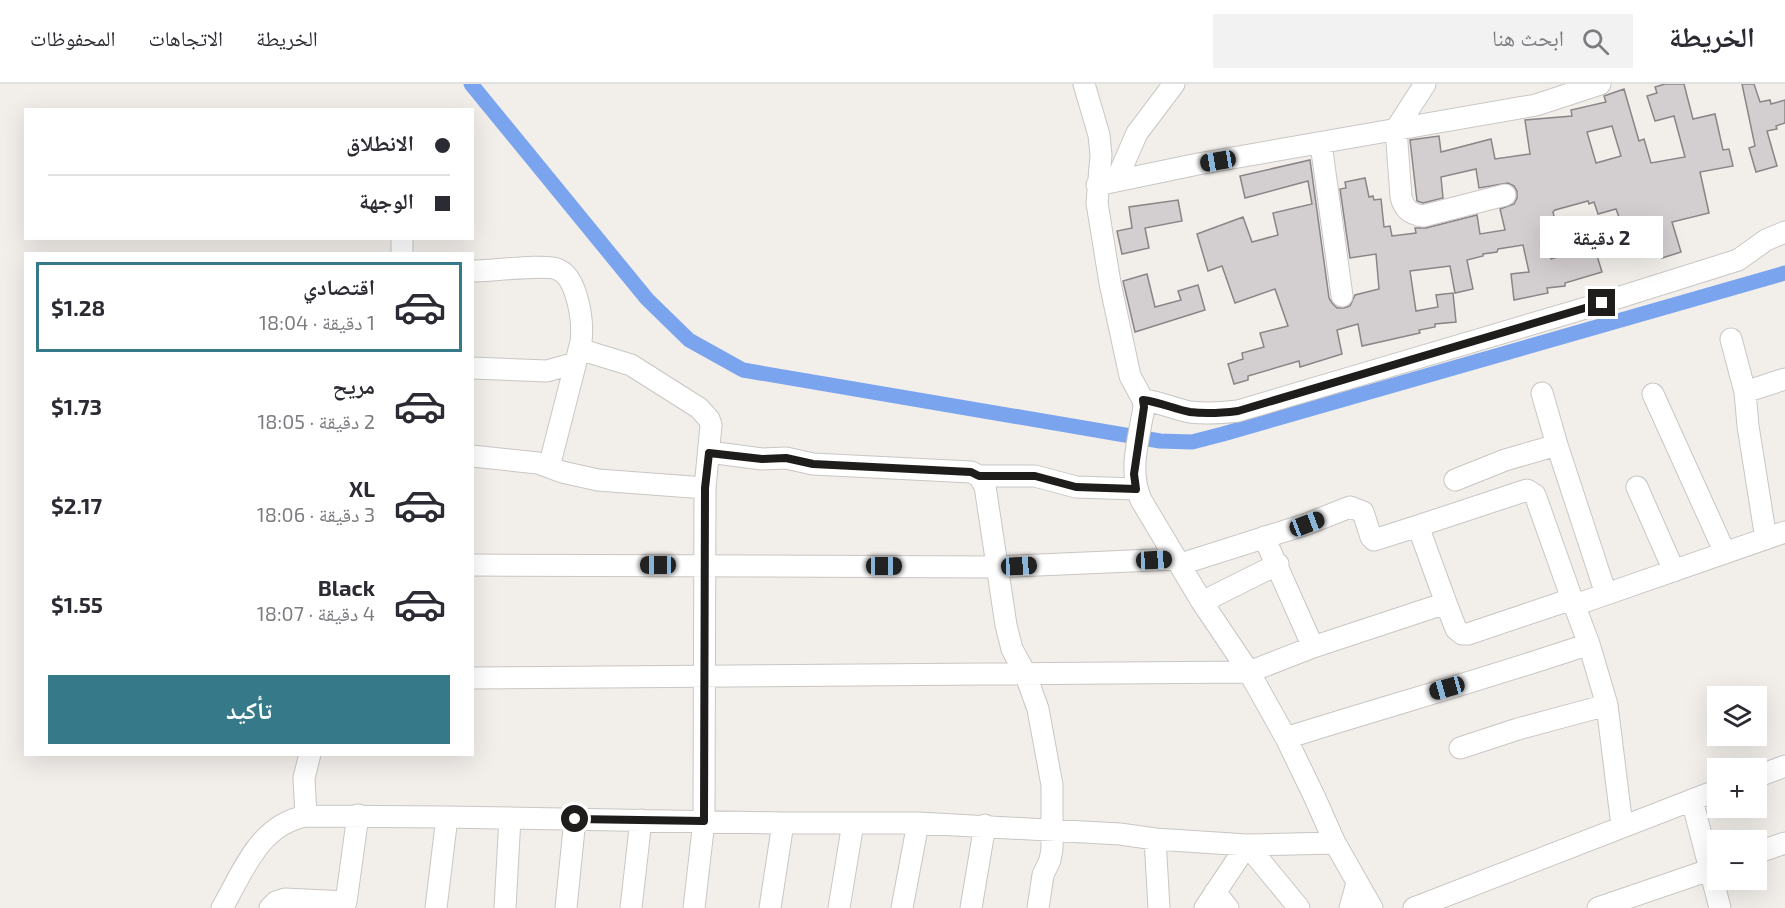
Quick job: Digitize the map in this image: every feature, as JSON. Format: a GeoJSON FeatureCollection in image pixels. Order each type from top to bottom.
{"type":"FeatureCollection","features":[{"type":"Feature","properties":{"kind":"street"},"geometry":{"type":"LineString","coordinates":[[1084,84],[1099,135],[1107,183]]}},
{"type":"Feature","properties":{"kind":"street"},"geometry":{"type":"LineString","coordinates":[[1174,84],[1137,133],[1107,183],[1099,224],[1130,376],[1144,404],[1135,459],[1136,489],[1202,602],[1249,672],[1286,738],[1335,843],[1372,908]]}},
{"type":"Feature","properties":{"kind":"street"},"geometry":{"type":"LineString","coordinates":[[1425,84],[1396,129],[1403,205],[1412,214],[1423,216],[1505,195]]}},
{"type":"Feature","properties":{"kind":"street"},"geometry":{"type":"LineString","coordinates":[[1107,183],[1536,105],[1600,84]]}},
{"type":"Feature","properties":{"kind":"street"},"geometry":{"type":"LineString","coordinates":[[1321,144],[1342,296]]}},
{"type":"Feature","properties":{"kind":"street"},"geometry":{"type":"LineString","coordinates":[[1144,404],[1162,403],[1205,414],[1238,411],[1557,317],[1738,260],[1782,239]]}},
{"type":"Feature","properties":{"kind":"street"},"geometry":{"type":"LineString","coordinates":[[474,271],[556,268],[569,278],[573,286],[583,327],[549,467]]}},
{"type":"Feature","properties":{"kind":"street"},"geometry":{"type":"LineString","coordinates":[[1418,526],[1456,628],[1462,634],[1606,594],[1776,535],[1748,426],[1745,392],[1731,339]]}},
{"type":"Feature","properties":{"kind":"street"},"geometry":{"type":"LineString","coordinates":[[474,368],[547,371],[577,356],[631,365],[699,408],[709,419],[711,425],[705,488],[704,565],[704,821],[694,908]]}},
{"type":"Feature","properties":{"kind":"street"},"geometry":{"type":"LineString","coordinates":[[1745,392],[1785,379]]}},
{"type":"Feature","properties":{"kind":"street"},"geometry":{"type":"LineString","coordinates":[[1542,393],[1606,594]]}},
{"type":"Feature","properties":{"kind":"street"},"geometry":{"type":"LineString","coordinates":[[1653,394],[1725,553]]}},
{"type":"Feature","properties":{"kind":"street"},"geometry":{"type":"LineString","coordinates":[[1455,480],[1490,465],[1557,445]]}},
{"type":"Feature","properties":{"kind":"street"},"geometry":{"type":"LineString","coordinates":[[709,453],[762,459],[786,458],[813,464],[971,472],[979,476],[1035,476],[1076,487],[1136,489]]}},
{"type":"Feature","properties":{"kind":"street"},"geometry":{"type":"LineString","coordinates":[[474,456],[519,460],[598,480],[705,488]]}},
{"type":"Feature","properties":{"kind":"street"},"geometry":{"type":"LineString","coordinates":[[979,476],[985,486],[996,567],[1010,643],[1026,673],[1038,709],[1052,785],[1054,831],[1052,849],[1043,875],[1038,908]]}},
{"type":"Feature","properties":{"kind":"street"},"geometry":{"type":"LineString","coordinates":[[1637,487],[1674,571]]}},
{"type":"Feature","properties":{"kind":"street"},"geometry":{"type":"LineString","coordinates":[[474,565],[996,567],[1179,561],[1307,524],[1350,507],[1363,512],[1374,540],[1524,490],[1530,490],[1535,495],[1589,644],[1607,705],[1622,826]]}},
{"type":"Feature","properties":{"kind":"street"},"geometry":{"type":"LineString","coordinates":[[1264,537],[1278,564],[1313,647]]}},
{"type":"Feature","properties":{"kind":"street"},"geometry":{"type":"LineString","coordinates":[[1202,602],[1278,564]]}},
{"type":"Feature","properties":{"kind":"street"},"geometry":{"type":"LineString","coordinates":[[474,678],[1249,672],[1313,647],[1446,603]]}},
{"type":"Feature","properties":{"kind":"street"},"geometry":{"type":"LineString","coordinates":[[1286,738],[1426,694],[1511,671],[1589,644]]}},
{"type":"Feature","properties":{"kind":"street"},"geometry":{"type":"LineString","coordinates":[[1460,748],[1518,729],[1607,705]]}},
{"type":"Feature","properties":{"kind":"street"},"geometry":{"type":"LineString","coordinates":[[306,816],[304,778],[310,756]]}},
{"type":"Feature","properties":{"kind":"street"},"geometry":{"type":"LineString","coordinates":[[1767,773],[1785,766]]}},
{"type":"Feature","properties":{"kind":"street"},"geometry":{"type":"LineString","coordinates":[[1414,908],[1707,794]]}},
{"type":"Feature","properties":{"kind":"street"},"geometry":{"type":"LineString","coordinates":[[1692,800],[1707,846]]}},
{"type":"Feature","properties":{"kind":"street"},"geometry":{"type":"LineString","coordinates":[[270,908],[276,902],[285,899],[346,905],[358,815]]}},
{"type":"Feature","properties":{"kind":"street"},"geometry":{"type":"LineString","coordinates":[[222,908],[264,839],[285,822],[306,816],[918,823],[1120,834],[1246,845],[1335,843]]}},
{"type":"Feature","properties":{"kind":"street"},"geometry":{"type":"LineString","coordinates":[[436,908],[447,817]]}},
{"type":"Feature","properties":{"kind":"street"},"geometry":{"type":"LineString","coordinates":[[505,908],[510,818]]}},
{"type":"Feature","properties":{"kind":"street"},"geometry":{"type":"LineString","coordinates":[[566,908],[575,819]]}},
{"type":"Feature","properties":{"kind":"street"},"geometry":{"type":"LineString","coordinates":[[631,908],[641,820]]}},
{"type":"Feature","properties":{"kind":"street"},"geometry":{"type":"LineString","coordinates":[[770,908],[783,823]]}},
{"type":"Feature","properties":{"kind":"street"},"geometry":{"type":"LineString","coordinates":[[839,908],[853,823]]}},
{"type":"Feature","properties":{"kind":"street"},"geometry":{"type":"LineString","coordinates":[[903,908],[918,823]]}},
{"type":"Feature","properties":{"kind":"street"},"geometry":{"type":"LineString","coordinates":[[971,908],[985,825]]}},
{"type":"Feature","properties":{"kind":"street"},"geometry":{"type":"LineString","coordinates":[[1155,838],[1159,908]]}},
{"type":"Feature","properties":{"kind":"street"},"geometry":{"type":"LineString","coordinates":[[1767,849],[1785,843]]}},
{"type":"Feature","properties":{"kind":"street"},"geometry":{"type":"LineString","coordinates":[[1216,902],[1246,845]]}},
{"type":"Feature","properties":{"kind":"street"},"geometry":{"type":"LineString","coordinates":[[1246,845],[1299,908]]}},
{"type":"Feature","properties":{"kind":"street"},"geometry":{"type":"LineString","coordinates":[[1598,908],[1707,870]]}},
{"type":"Feature","properties":{"kind":"street"},"geometry":{"type":"LineString","coordinates":[[1350,908],[1357,883]]}},
{"type":"Feature","properties":{"kind":"street"},"geometry":{"type":"LineString","coordinates":[[1717,890],[1720,908]]}},
{"type":"Feature","properties":{"kind":"building"},"geometry":{"type":"Polygon","coordinates":[[[1665,84],[1684,84],[1693,119],[1715,114],[1723,150],[1729,149],[1733,166],[1700,172],[1709,213],[1672,222],[1681,252],[1662,258],[1654,233],[1628,242],[1616,209],[1598,214],[1594,202],[1589,204],[1588,201],[1555,210],[1553,212],[1558,234],[1547,236],[1551,259],[1594,246],[1602,272],[1565,283],[1565,286],[1547,288],[1548,293],[1514,300],[1511,274],[1529,272],[1523,245],[1498,249],[1497,252],[1467,260],[1473,289],[1455,293],[1450,266],[1410,271],[1416,311],[1438,307],[1436,295],[1453,293],[1456,322],[1435,324],[1435,327],[1419,330],[1420,333],[1362,346],[1358,324],[1337,330],[1342,354],[1300,367],[1299,361],[1248,376],[1248,380],[1234,384],[1228,364],[1243,359],[1242,353],[1264,347],[1260,333],[1288,326],[1275,289],[1235,303],[1222,266],[1208,271],[1197,234],[1243,217],[1252,242],[1278,235],[1273,213],[1312,204],[1308,181],[1245,198],[1240,176],[1310,160],[1329,298],[1337,308],[1344,308],[1350,306],[1355,295],[1379,289],[1376,254],[1350,258],[1340,189],[1346,188],[1345,182],[1365,178],[1369,197],[1373,196],[1374,200],[1381,199],[1384,227],[1390,226],[1392,236],[1416,233],[1415,228],[1426,228],[1477,215],[1480,234],[1505,230],[1500,209],[1514,204],[1517,191],[1508,183],[1479,188],[1476,169],[1441,177],[1443,198],[1423,203],[1417,201],[1410,140],[1439,136],[1441,152],[1491,139],[1495,159],[1530,154],[1525,120],[1572,116],[1571,110],[1606,102],[1604,96],[1624,89],[1639,141],[1644,139],[1651,163],[1685,157],[1674,116],[1655,121],[1647,96],[1657,93],[1655,87],[1665,84]],[[1612,126],[1587,132],[1596,163],[1621,156],[1612,126]]]}},
{"type":"Feature","properties":{"kind":"building"},"geometry":{"type":"Polygon","coordinates":[[[1742,84],[1754,84],[1760,102],[1770,100],[1771,104],[1785,100],[1785,123],[1776,126],[1777,129],[1767,131],[1777,166],[1756,172],[1749,148],[1755,146],[1742,84]]]}},
{"type":"Feature","properties":{"kind":"building"},"geometry":{"type":"Polygon","coordinates":[[[1178,200],[1182,221],[1145,228],[1149,248],[1122,254],[1117,231],[1132,228],[1129,207],[1178,200]]]}},
{"type":"Feature","properties":{"kind":"building"},"geometry":{"type":"Polygon","coordinates":[[[1147,274],[1155,307],[1181,300],[1178,291],[1198,285],[1205,310],[1135,332],[1123,281],[1147,274]]]}},
{"type":"Feature","properties":{"kind":"waterway"},"geometry":{"type":"LineString","coordinates":[[471,84],[647,299],[689,340],[743,370],[1160,441],[1192,442],[1223,434],[1785,273]]}},
{"type":"Feature","properties":{"kind":"route"},"geometry":{"type":"LineString","coordinates":[[575,819],[704,821],[705,488],[709,453],[762,459],[786,458],[813,464],[971,472],[979,476],[1035,476],[1076,487],[1136,489],[1135,459],[1144,407],[1143,400],[1205,414],[1238,411],[1602,303]]}}]}
